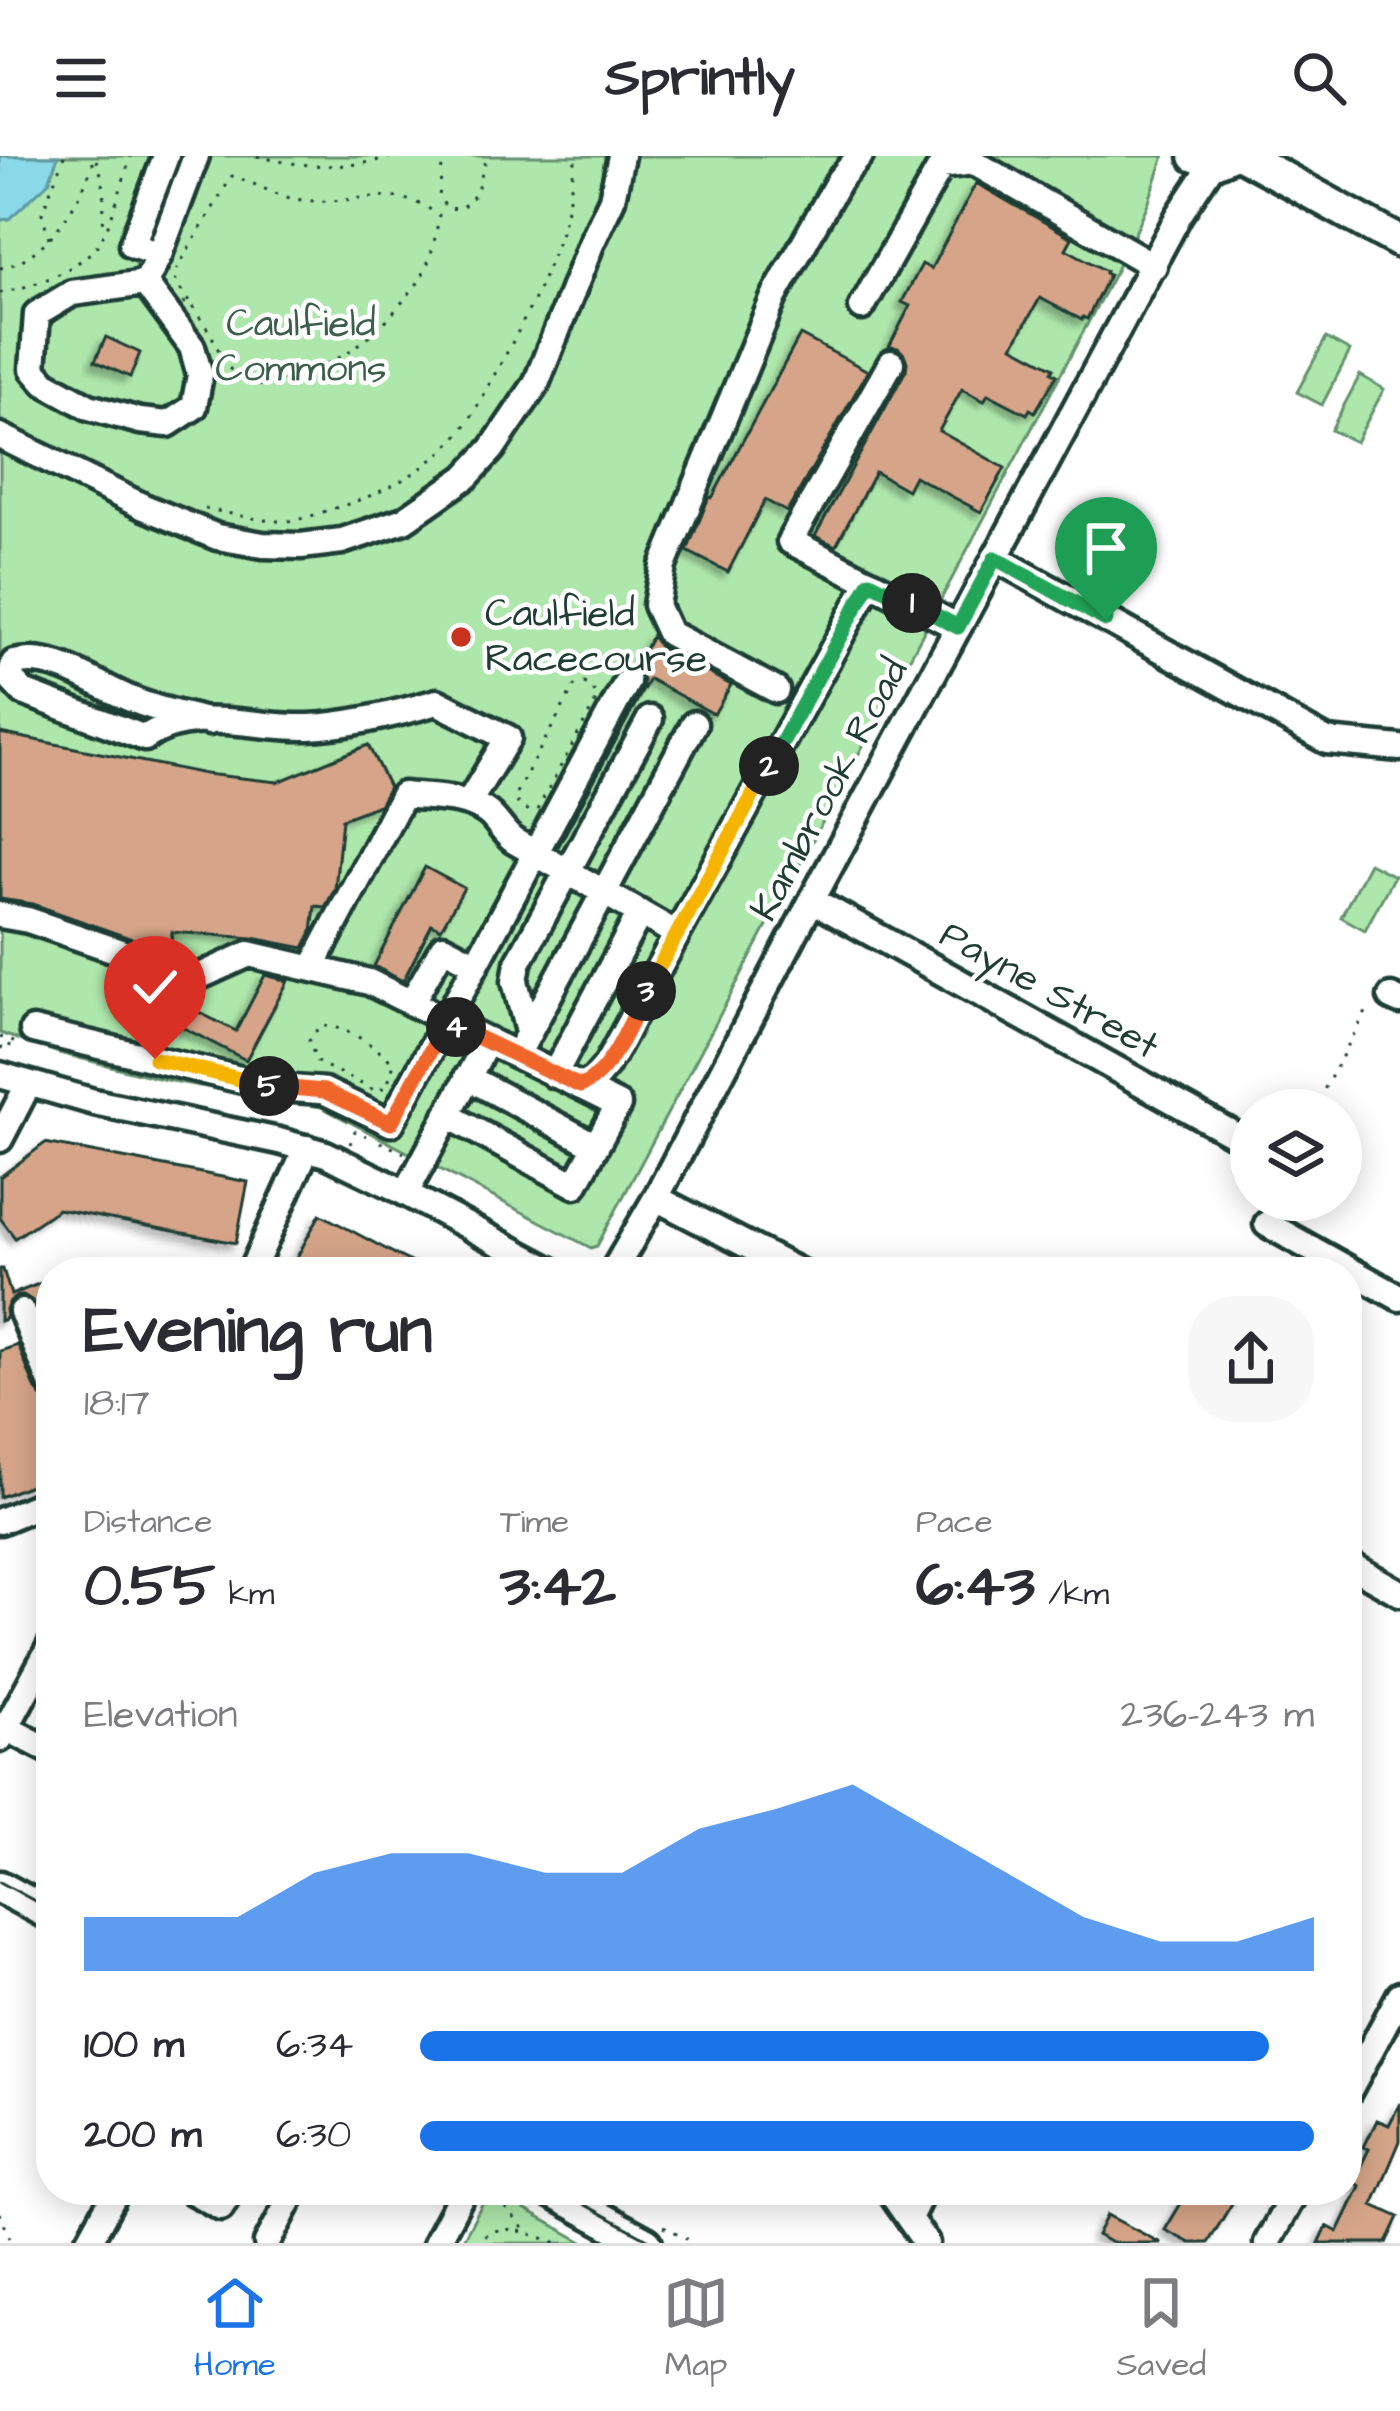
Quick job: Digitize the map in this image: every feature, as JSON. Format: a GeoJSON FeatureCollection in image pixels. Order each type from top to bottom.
{"type":"FeatureCollection","features":[{"type":"Feature","properties":{"kind":"main road"},"geometry":{"type":"LineString","coordinates":[[1214,157],[1400,242]]}},
{"type":"Feature","properties":{"kind":"main road"},"geometry":{"type":"LineString","coordinates":[[0,1887],[36,1907]]}},
{"type":"Feature","properties":{"kind":"main road"},"geometry":{"type":"LineString","coordinates":[[576,2205],[646,2243]]}},
{"type":"Feature","properties":{"kind":"street"},"geometry":{"type":"LineString","coordinates":[[0,436],[144,507],[217,537],[301,546],[342,541],[404,520],[466,477],[503,435],[536,384],[612,199],[621,156]]}},
{"type":"Feature","properties":{"kind":"street"},"geometry":{"type":"LineString","coordinates":[[776,690],[669,632],[656,605],[662,566],[774,297],[839,179],[860,156]]}},
{"type":"Feature","properties":{"kind":"street","name":"Kambrook Road"},"geometry":{"type":"LineString","coordinates":[[623,1257],[1214,157]]}},
{"type":"Feature","properties":{"kind":"street"},"geometry":{"type":"LineString","coordinates":[[145,283],[159,255],[183,158]]}},
{"type":"Feature","properties":{"kind":"street"},"geometry":{"type":"LineString","coordinates":[[862,307],[940,166],[973,162],[1154,266]]}},
{"type":"Feature","properties":{"kind":"street"},"geometry":{"type":"LineString","coordinates":[[145,283],[177,304],[200,375],[194,407],[168,424],[89,407],[45,383],[33,369],[37,314],[72,292],[145,283]]}},
{"type":"Feature","properties":{"kind":"street"},"geometry":{"type":"LineString","coordinates":[[891,364],[790,541],[958,627]]}},
{"type":"Feature","properties":{"kind":"street"},"geometry":{"type":"LineString","coordinates":[[995,558],[1328,741],[1400,748]]}},
{"type":"Feature","properties":{"kind":"street"},"geometry":{"type":"LineString","coordinates":[[580,1086],[592,1082],[606,1066],[870,582]]}},
{"type":"Feature","properties":{"kind":"street"},"geometry":{"type":"LineString","coordinates":[[209,722],[137,702],[30,658],[14,663],[10,678],[23,692],[145,738],[163,725],[209,722],[308,727],[392,715],[437,702],[508,738],[469,802]]}},
{"type":"Feature","properties":{"kind":"street"},"geometry":{"type":"LineString","coordinates":[[22,1036],[276,1088],[324,1091],[391,1123],[627,682]]}},
{"type":"Feature","properties":{"kind":"street"},"geometry":{"type":"LineString","coordinates":[[447,1115],[575,1185],[618,1105],[554,1075],[523,1044],[515,981],[518,962],[650,719]]}},
{"type":"Feature","properties":{"kind":"street"},"geometry":{"type":"LineString","coordinates":[[523,1044],[694,724]]}},
{"type":"Feature","properties":{"kind":"street"},"geometry":{"type":"LineString","coordinates":[[314,969],[404,795],[469,802],[535,854],[677,934]]}},
{"type":"Feature","properties":{"kind":"street","name":"Payne Street"},"geometry":{"type":"LineString","coordinates":[[812,900],[1230,1132]]}},
{"type":"Feature","properties":{"kind":"street"},"geometry":{"type":"LineString","coordinates":[[554,1075],[640,913]]}},
{"type":"Feature","properties":{"kind":"street"},"geometry":{"type":"LineString","coordinates":[[0,915],[28,920],[196,978],[249,954],[369,982],[488,1040],[523,1044]]}},
{"type":"Feature","properties":{"kind":"street"},"geometry":{"type":"LineString","coordinates":[[411,1003],[443,947],[476,964]]}},
{"type":"Feature","properties":{"kind":"street"},"geometry":{"type":"LineString","coordinates":[[406,1193],[488,1040]]}},
{"type":"Feature","properties":{"kind":"street"},"geometry":{"type":"LineString","coordinates":[[467,1077],[596,1146]]}},
{"type":"Feature","properties":{"kind":"street"},"geometry":{"type":"LineString","coordinates":[[1,1078],[307,1148],[343,1161],[526,1257]]}},
{"type":"Feature","properties":{"kind":"street"},"geometry":{"type":"LineString","coordinates":[[0,1139],[28,1085]]}},
{"type":"Feature","properties":{"kind":"street"},"geometry":{"type":"LineString","coordinates":[[258,1257],[307,1148]]}},
{"type":"Feature","properties":{"kind":"street"},"geometry":{"type":"LineString","coordinates":[[656,1198],[770,1257]]}},
{"type":"Feature","properties":{"kind":"street"},"geometry":{"type":"LineString","coordinates":[[1267,1224],[1326,1257]]}},
{"type":"Feature","properties":{"kind":"street"},"geometry":{"type":"LineString","coordinates":[[1362,1277],[1400,1298]]}},
{"type":"Feature","properties":{"kind":"street"},"geometry":{"type":"LineString","coordinates":[[22,1312],[36,1346]]}},
{"type":"Feature","properties":{"kind":"street"},"geometry":{"type":"LineString","coordinates":[[0,1521],[36,1506]]}},
{"type":"Feature","properties":{"kind":"street"},"geometry":{"type":"LineString","coordinates":[[1362,1571],[1400,1593]]}},
{"type":"Feature","properties":{"kind":"street"},"geometry":{"type":"LineString","coordinates":[[36,1673],[3,1734],[36,1746]]}},
{"type":"Feature","properties":{"kind":"street"},"geometry":{"type":"LineString","coordinates":[[1362,2066],[1400,1995]]}},
{"type":"Feature","properties":{"kind":"street"},"geometry":{"type":"LineString","coordinates":[[88,2243],[109,2205]]}},
{"type":"Feature","properties":{"kind":"street"},"geometry":{"type":"LineString","coordinates":[[267,2243],[287,2205]]}},
{"type":"Feature","properties":{"kind":"street"},"geometry":{"type":"LineString","coordinates":[[436,2243],[456,2205]]}},
{"type":"Feature","properties":{"kind":"street"},"geometry":{"type":"LineString","coordinates":[[900,2205],[926,2243]]}},
{"type":"Feature","properties":{"kind":"street"},"geometry":{"type":"LineString","coordinates":[[909,2218],[916,2205]]}},
{"type":"Feature","properties":{"kind":"street"},"geometry":{"type":"LineString","coordinates":[[1267,2243],[1287,2205]]}},
{"type":"Feature","properties":{"kind":"path"},"geometry":{"type":"LineString","coordinates":[[50,240],[42,213],[64,156]]}},
{"type":"Feature","properties":{"kind":"path"},"geometry":{"type":"LineString","coordinates":[[0,293],[67,269],[99,245],[131,156]]}},
{"type":"Feature","properties":{"kind":"path"},"geometry":{"type":"LineString","coordinates":[[257,156],[325,167],[394,156]]}},
{"type":"Feature","properties":{"kind":"path"},"geometry":{"type":"LineString","coordinates":[[443,156],[439,198],[447,208],[460,209],[476,194],[487,156]]}},
{"type":"Feature","properties":{"kind":"path"},"geometry":{"type":"LineString","coordinates":[[194,507],[264,519],[306,518],[381,493],[457,437],[512,347],[554,250],[576,156]]}},
{"type":"Feature","properties":{"kind":"path"},"geometry":{"type":"LineString","coordinates":[[0,268],[14,265],[50,240],[82,190],[95,158]]}},
{"type":"Feature","properties":{"kind":"path"},"geometry":{"type":"LineString","coordinates":[[95,158],[104,196],[103,235]]}},
{"type":"Feature","properties":{"kind":"path"},"geometry":{"type":"LineString","coordinates":[[232,176],[298,200],[330,202],[394,195],[439,215],[421,278],[384,325],[331,364],[281,383],[252,386],[226,366],[212,334],[177,304],[175,272],[232,176]]}},
{"type":"Feature","properties":{"kind":"path"},"geometry":{"type":"LineString","coordinates":[[589,684],[597,698],[538,810],[530,812],[518,804],[515,795],[574,686],[589,684]]}},
{"type":"Feature","properties":{"kind":"path"},"geometry":{"type":"LineString","coordinates":[[1324,1089],[1366,1012],[1396,999]]}},
{"type":"Feature","properties":{"kind":"path"},"geometry":{"type":"LineString","coordinates":[[324,1026],[334,1026],[382,1052],[394,1064],[387,1087],[376,1091],[343,1075],[317,1062],[311,1050],[309,1041],[324,1026]]}},
{"type":"Feature","properties":{"kind":"path"},"geometry":{"type":"LineString","coordinates":[[0,1048],[8,1050],[22,1036]]}},
{"type":"Feature","properties":{"kind":"path"},"geometry":{"type":"LineString","coordinates":[[502,2205],[525,2231]]}},
{"type":"Feature","properties":{"kind":"path"},"geometry":{"type":"LineString","coordinates":[[0,2213],[12,2243]]}},
{"type":"Feature","properties":{"kind":"path"},"geometry":{"type":"LineString","coordinates":[[475,2243],[494,2229],[525,2231],[559,2243]]}},
{"type":"Feature","properties":{"kind":"green space","name":"Caulfield Racecourse"},"geometry":{"type":"Polygon","coordinates":[[[0,156],[1164,156],[1132,240],[597,1246],[591,1248],[321,1107],[166,1080],[0,1033],[0,156]]]}},
{"type":"Feature","properties":{"kind":"green space"},"geometry":{"type":"Polygon","coordinates":[[[1326,338],[1350,351],[1322,405],[1297,392],[1326,338]]]}},
{"type":"Feature","properties":{"kind":"green space"},"geometry":{"type":"Polygon","coordinates":[[[1360,375],[1384,389],[1356,442],[1331,430],[1360,375]]]}},
{"type":"Feature","properties":{"kind":"green space"},"geometry":{"type":"Polygon","coordinates":[[[1369,863],[1394,876],[1365,930],[1341,917],[1369,863]]]}},
{"type":"Feature","properties":{"kind":"green space"},"geometry":{"type":"Polygon","coordinates":[[[481,2205],[517,2205],[585,2243],[461,2243],[481,2205]]]}},
{"type":"Feature","properties":{"kind":"water"},"geometry":{"type":"Polygon","coordinates":[[[0,156],[58,156],[49,182],[9,219],[0,220],[0,156]]]}},
{"type":"Feature","properties":{"kind":"building"},"geometry":{"type":"Polygon","coordinates":[[[976,183],[1072,238],[1066,249],[1109,275],[1087,319],[1040,298],[1013,346],[1054,368],[1057,375],[1035,412],[1030,409],[1027,414],[988,394],[984,401],[962,389],[939,431],[1005,468],[981,512],[914,476],[907,490],[875,472],[836,546],[815,536],[906,370],[904,354],[889,347],[910,306],[902,302],[922,264],[931,269],[976,183]]]}},
{"type":"Feature","properties":{"kind":"building"},"geometry":{"type":"Polygon","coordinates":[[[800,335],[868,371],[787,512],[765,500],[728,572],[687,551],[709,497],[800,335]]]}},
{"type":"Feature","properties":{"kind":"building"},"geometry":{"type":"Polygon","coordinates":[[[106,337],[140,353],[130,377],[95,361],[106,337]]]}},
{"type":"Feature","properties":{"kind":"building"},"geometry":{"type":"Polygon","coordinates":[[[652,636],[661,648],[731,685],[714,714],[649,679],[558,847],[642,690],[643,680],[635,668],[652,636]]]}},
{"type":"Feature","properties":{"kind":"building"},"geometry":{"type":"Polygon","coordinates":[[[0,733],[205,774],[278,782],[368,745],[389,787],[379,805],[342,819],[335,889],[325,907],[315,906],[312,932],[304,948],[253,938],[172,932],[171,943],[135,940],[33,904],[0,899],[0,733]]]}},
{"type":"Feature","properties":{"kind":"building"},"geometry":{"type":"Polygon","coordinates":[[[425,867],[464,888],[441,929],[432,924],[403,981],[374,966],[425,867]]]}},
{"type":"Feature","properties":{"kind":"building"},"geometry":{"type":"Polygon","coordinates":[[[265,975],[288,981],[246,1060],[126,998],[135,980],[236,1031],[265,975]]]}},
{"type":"Feature","properties":{"kind":"building"},"geometry":{"type":"Polygon","coordinates":[[[45,1143],[248,1182],[236,1243],[58,1209],[15,1238],[0,1218],[0,1177],[45,1143]]]}},
{"type":"Feature","properties":{"kind":"building"},"geometry":{"type":"Polygon","coordinates":[[[320,1214],[401,1257],[297,1257],[320,1214]]]}},
{"type":"Feature","properties":{"kind":"building"},"geometry":{"type":"Polygon","coordinates":[[[3,1269],[11,1295],[36,1285],[36,1304],[17,1296],[6,1309],[7,1318],[0,1321],[3,1269]]]}},
{"type":"Feature","properties":{"kind":"building"},"geometry":{"type":"Polygon","coordinates":[[[18,1345],[36,1390],[36,1483],[0,1497],[0,1351],[18,1345]]]}},
{"type":"Feature","properties":{"kind":"building"},"geometry":{"type":"Polygon","coordinates":[[[1400,2103],[1400,2141],[1373,2205],[1399,2217],[1387,2243],[1319,2243],[1327,2226],[1338,2232],[1351,2205],[1362,2205],[1362,2163],[1369,2149],[1364,2147],[1377,2120],[1389,2125],[1400,2103]]]}},
{"type":"Feature","properties":{"kind":"building"},"geometry":{"type":"Polygon","coordinates":[[[1180,2205],[1231,2205],[1208,2243],[1190,2243],[1165,2230],[1180,2205]]]}},
{"type":"Feature","properties":{"kind":"building"},"geometry":{"type":"Polygon","coordinates":[[[1107,2215],[1161,2243],[1112,2243],[1097,2235],[1107,2215]]]}},
{"type":"Feature","properties":{"kind":"tram line"},"geometry":{"type":"LineString","coordinates":[[0,1882],[36,1902]]}},
{"type":"Feature","properties":{"kind":"tram line"},"geometry":{"type":"LineString","coordinates":[[585,2205],[655,2243]]}},
{"type":"Feature","properties":{"kind":"place","name":"Caulfield Racecourse"},"geometry":{"type":"Point","coordinates":[461,637]}},
{"type":"Feature","properties":{"kind":"route"},"geometry":{"type":"LineString","coordinates":[[155,1059],[276,1088],[324,1091],[391,1123],[446,1022],[569,1082],[580,1086],[592,1082],[606,1066],[870,582],[958,627],[995,558],[1106,620]]}},
{"type":"Feature","properties":{"kind":"park label","name":"Caulfield Commons"},"geometry":{"type":"Point","coordinates":[301,348]}}]}
